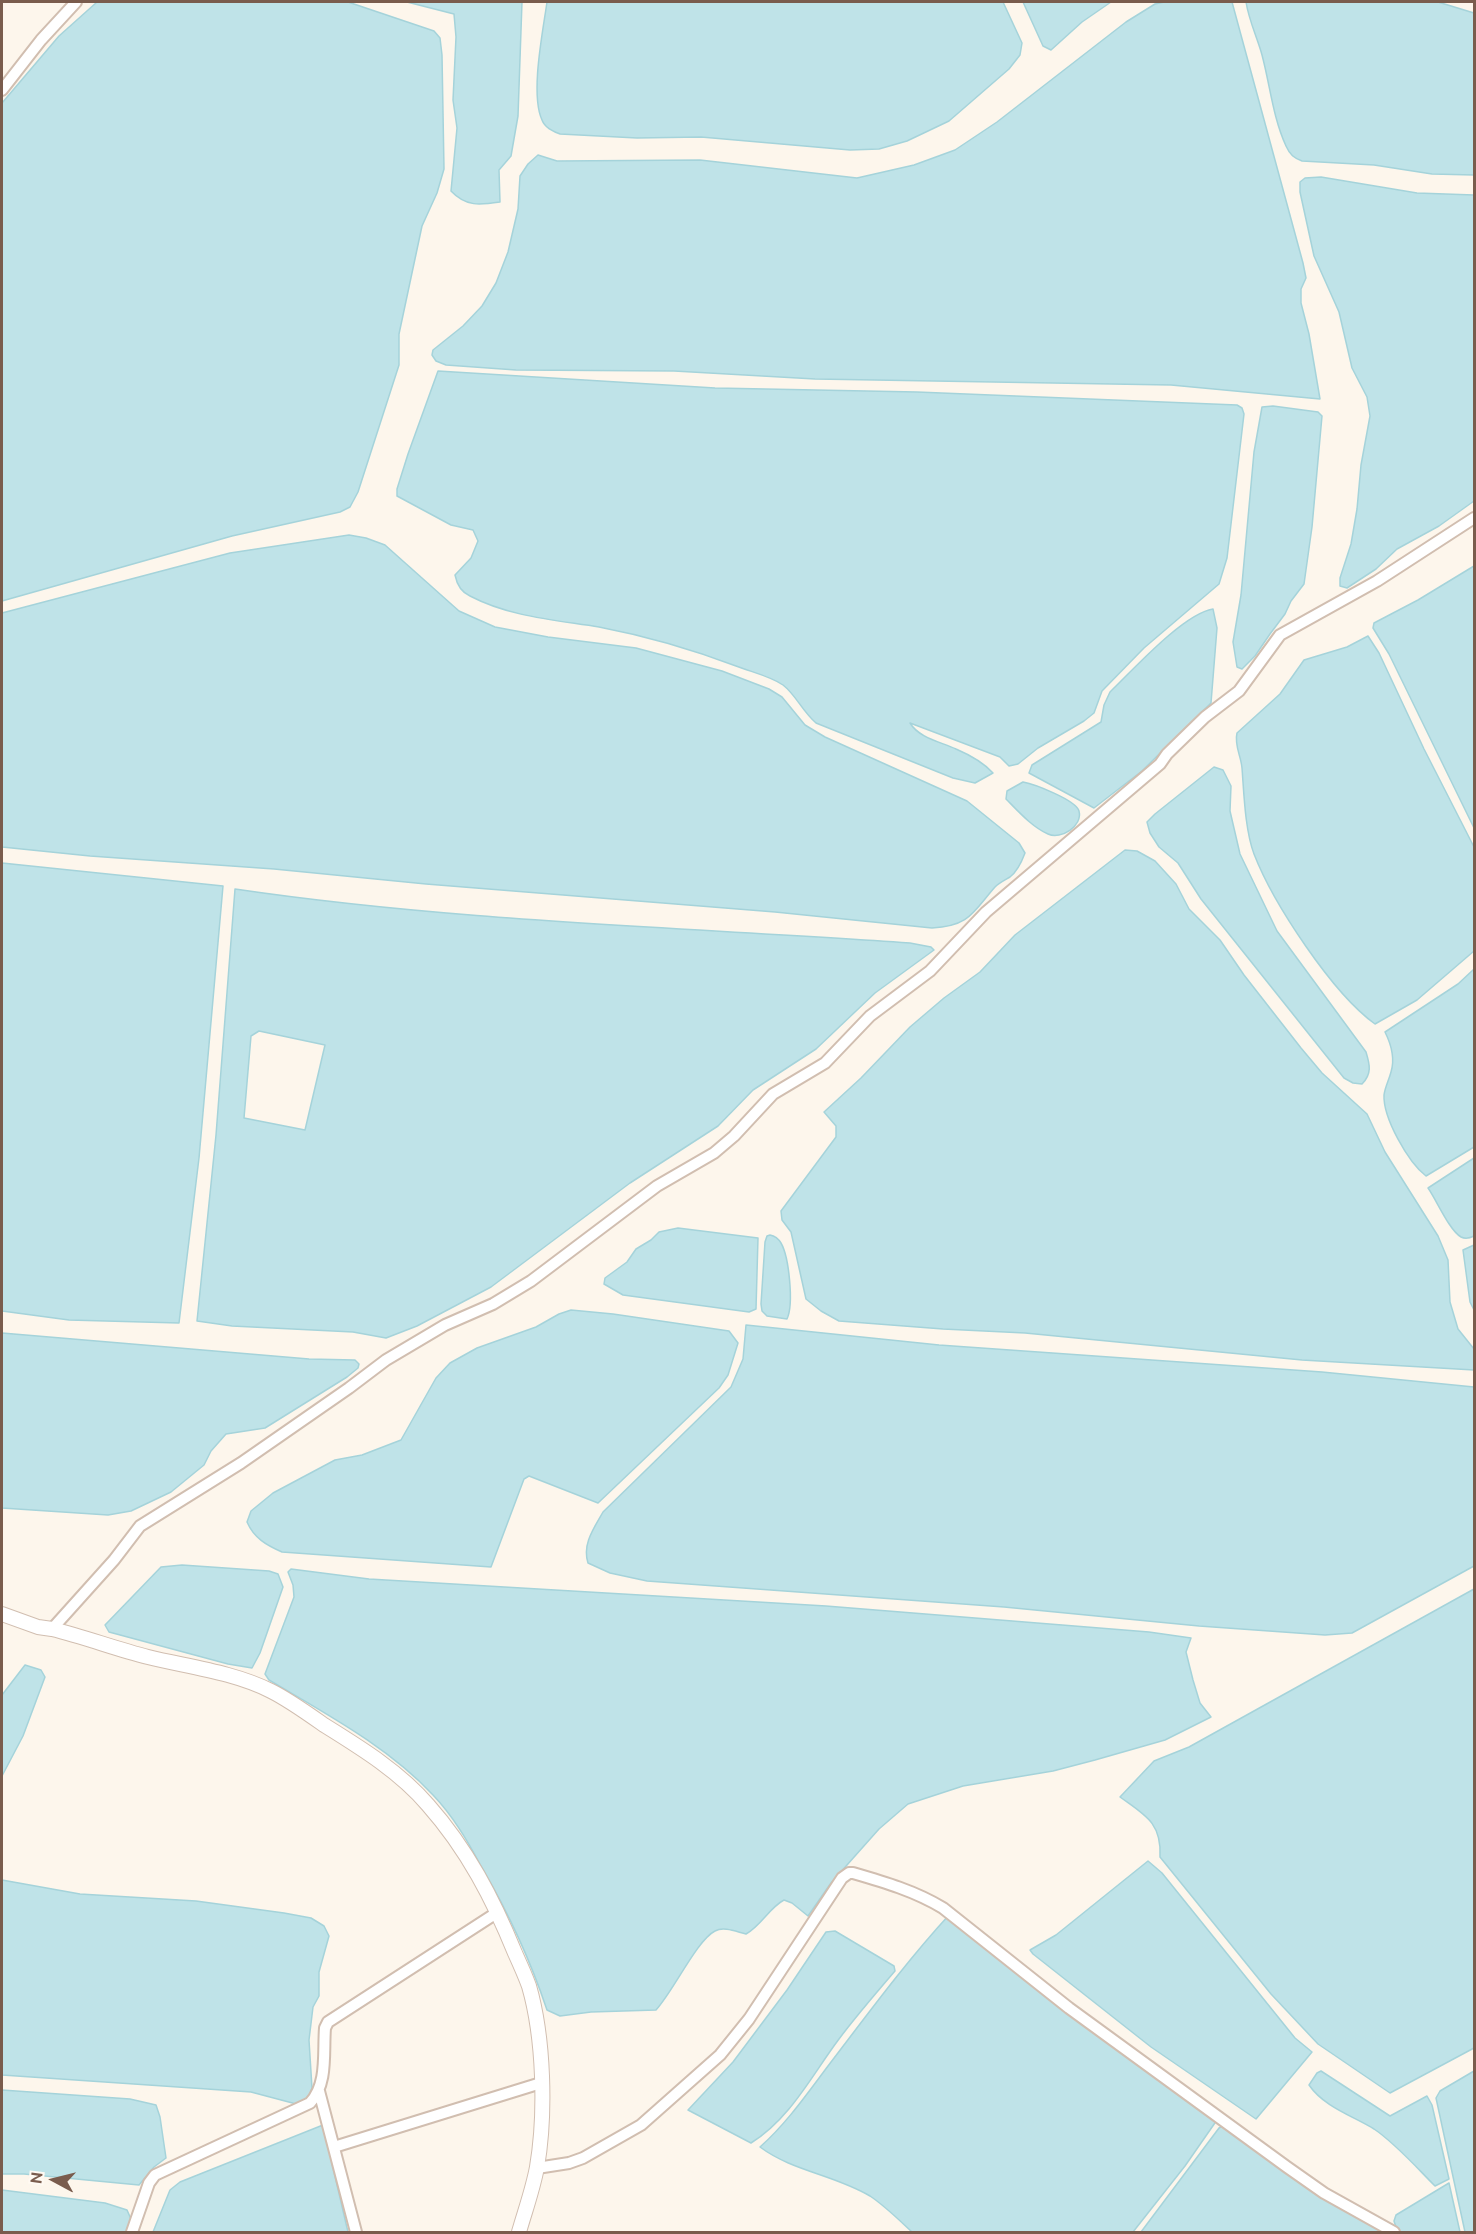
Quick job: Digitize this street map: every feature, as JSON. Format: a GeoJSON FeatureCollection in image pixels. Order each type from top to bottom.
{"type":"FeatureCollection","features":[{"type":"Feature","properties":{"kind":"street"},"geometry":{"type":"LineString","coordinates":[[2,90],[41,40],[76,2]]}},
{"type":"Feature","properties":{"kind":"street"},"geometry":{"type":"LineString","coordinates":[[52,1629],[114,1560],[140,1526],[241,1463],[386,1360],[445,1325],[494,1304],[531,1281],[657,1186],[714,1153],[734,1136],[773,1094],[825,1064],[870,1016],[930,971],[993,906],[1160,764],[1204,717],[1239,690],[1280,635],[1377,581],[1474,518]]}},
{"type":"Feature","properties":{"kind":"street"},"geometry":{"type":"LineString","coordinates":[[2,1614],[38,1627],[254,1683],[305,1712],[367,1752],[410,1786],[429,1805],[472,1863],[498,1912],[529,1986],[539,2042],[540,2134],[537,2168],[519,2232]]}},
{"type":"Feature","properties":{"kind":"street"},"geometry":{"type":"LineString","coordinates":[[537,2168],[570,2163],[594,2153],[641,2126],[695,2078],[736,2036],[842,1878],[849,1873],[854,1873],[898,1887],[943,1908],[1069,2008],[1287,2167],[1324,2193],[1394,2232]]}},
{"type":"Feature","properties":{"kind":"street"},"geometry":{"type":"LineString","coordinates":[[132,2232],[149,2183],[155,2175],[310,2103],[322,2083],[327,2022],[498,1912]]}},
{"type":"Feature","properties":{"kind":"street"},"geometry":{"type":"LineString","coordinates":[[334,2147],[541,2083]]}},
{"type":"Feature","properties":{"kind":"street"},"geometry":{"type":"LineString","coordinates":[[319,2091],[356,2232]]}},
{"type":"Feature","properties":{"kind":"water"},"geometry":{"type":"Polygon","coordinates":[[[97,2],[348,2],[434,31],[440,38],[442,55],[444,169],[437,193],[422,226],[399,334],[399,365],[358,492],[350,507],[340,512],[232,536],[2,601],[2,103],[59,36],[97,2]]]}},
{"type":"Feature","properties":{"kind":"water"},"geometry":{"type":"Polygon","coordinates":[[[407,2],[522,2],[518,116],[511,156],[499,170],[500,202],[474,204],[462,200],[451,191],[457,128],[453,100],[456,37],[454,14],[407,2]]]}},
{"type":"Feature","properties":{"kind":"water"},"geometry":{"type":"Polygon","coordinates":[[[547,2],[1003,2],[1022,43],[1020,55],[1009,69],[949,121],[907,141],[879,149],[850,150],[701,137],[637,138],[560,134],[543,123],[537,95],[538,62],[547,2]]]}},
{"type":"Feature","properties":{"kind":"water"},"geometry":{"type":"Polygon","coordinates":[[[1023,2],[1111,2],[1082,22],[1051,50],[1043,46],[1023,2]]]}},
{"type":"Feature","properties":{"kind":"water"},"geometry":{"type":"Polygon","coordinates":[[[1232,2],[1303,263],[1306,278],[1301,289],[1301,303],[1309,334],[1320,399],[1171,385],[815,379],[674,371],[516,370],[446,365],[436,361],[432,355],[433,350],[463,326],[482,306],[496,283],[508,252],[518,209],[520,176],[538,155],[557,161],[700,160],[857,178],[914,165],[955,150],[997,122],[1126,22],[1155,4],[1232,2]]]}},
{"type":"Feature","properties":{"kind":"water"},"geometry":{"type":"Polygon","coordinates":[[[1246,2],[1438,2],[1474,13],[1474,175],[1432,174],[1374,165],[1302,161],[1294,157],[1288,149],[1278,124],[1262,55],[1246,2]]]}},
{"type":"Feature","properties":{"kind":"water"},"geometry":{"type":"Polygon","coordinates":[[[1321,177],[1417,193],[1474,195],[1474,501],[1439,526],[1397,549],[1376,569],[1347,588],[1340,586],[1340,578],[1351,544],[1370,416],[1367,397],[1352,368],[1339,312],[1314,256],[1300,192],[1300,182],[1305,178],[1321,177]]]}},
{"type":"Feature","properties":{"kind":"water"},"geometry":{"type":"Polygon","coordinates":[[[438,371],[715,388],[917,392],[1237,405],[1242,408],[1244,414],[1227,558],[1219,584],[1144,648],[1102,691],[1094,713],[1038,748],[1018,764],[1009,766],[1000,757],[910,723],[925,736],[971,756],[993,773],[975,783],[953,778],[816,723],[788,689],[766,677],[651,639],[501,609],[464,592],[458,585],[455,575],[471,558],[478,541],[473,530],[451,525],[397,496],[408,454],[438,371]]]}},
{"type":"Feature","properties":{"kind":"water"},"geometry":{"type":"Polygon","coordinates":[[[1273,406],[1318,412],[1322,416],[1312,527],[1304,584],[1255,656],[1242,669],[1237,667],[1233,642],[1241,595],[1254,452],[1262,407],[1273,406]]]}},
{"type":"Feature","properties":{"kind":"water"},"geometry":{"type":"Polygon","coordinates":[[[349,535],[385,545],[459,611],[495,627],[548,637],[636,648],[722,671],[769,689],[782,697],[805,725],[825,737],[967,801],[1019,843],[1025,853],[1021,863],[1013,875],[995,887],[970,916],[955,924],[932,928],[775,912],[2,847],[2,613],[230,553],[349,535]]]}},
{"type":"Feature","properties":{"kind":"water"},"geometry":{"type":"Polygon","coordinates":[[[1474,566],[1474,828],[1389,654],[1373,628],[1374,623],[1418,600],[1474,566]]]}},
{"type":"Feature","properties":{"kind":"water"},"geometry":{"type":"Polygon","coordinates":[[[1213,609],[1217,628],[1211,703],[1142,771],[1094,808],[1029,773],[1032,765],[1101,722],[1104,705],[1110,692],[1173,632],[1187,621],[1213,609]]]}},
{"type":"Feature","properties":{"kind":"water"},"geometry":{"type":"Polygon","coordinates":[[[1368,636],[1379,653],[1424,749],[1474,847],[1474,951],[1417,1000],[1375,1024],[1358,1010],[1323,970],[1289,921],[1263,874],[1254,854],[1249,834],[1242,768],[1236,742],[1237,733],[1280,694],[1304,660],[1347,647],[1368,636]]]}},
{"type":"Feature","properties":{"kind":"water"},"geometry":{"type":"Polygon","coordinates":[[[1214,767],[1223,770],[1231,786],[1230,811],[1240,854],[1277,931],[1366,1052],[1369,1069],[1362,1084],[1353,1083],[1344,1078],[1201,899],[1178,863],[1159,847],[1150,833],[1147,822],[1214,767]]]}},
{"type":"Feature","properties":{"kind":"water"},"geometry":{"type":"Polygon","coordinates":[[[1023,782],[1071,802],[1079,811],[1078,822],[1070,830],[1059,835],[1048,834],[1031,823],[1006,799],[1007,791],[1023,782]]]}},
{"type":"Feature","properties":{"kind":"water"},"geometry":{"type":"Polygon","coordinates":[[[1125,850],[1137,851],[1155,861],[1176,884],[1189,909],[1220,940],[1244,975],[1301,1048],[1322,1073],[1367,1114],[1385,1152],[1438,1236],[1448,1260],[1450,1302],[1458,1329],[1474,1349],[1474,1370],[1302,1360],[1025,1333],[839,1321],[806,1299],[791,1232],[782,1220],[781,1211],[836,1137],[836,1126],[824,1112],[861,1078],[910,1027],[980,972],[1015,935],[1125,850]]]}},
{"type":"Feature","properties":{"kind":"water"},"geometry":{"type":"Polygon","coordinates":[[[2,863],[223,886],[199,1158],[179,1323],[69,1320],[2,1311],[2,863]]]}},
{"type":"Feature","properties":{"kind":"water"},"geometry":{"type":"Polygon","coordinates":[[[235,889],[403,909],[910,943],[931,947],[934,950],[875,993],[816,1049],[753,1090],[718,1126],[630,1183],[491,1287],[417,1326],[386,1338],[353,1332],[232,1326],[197,1321],[216,1135],[235,889]],[[259,1031],[251,1036],[244,1118],[305,1130],[325,1045],[259,1031]]]}},
{"type":"Feature","properties":{"kind":"water"},"geometry":{"type":"Polygon","coordinates":[[[1474,969],[1474,1147],[1426,1176],[1412,1161],[1398,1139],[1385,1105],[1384,1095],[1392,1067],[1392,1057],[1385,1032],[1458,984],[1474,969]]]}},
{"type":"Feature","properties":{"kind":"water"},"geometry":{"type":"Polygon","coordinates":[[[1474,1158],[1474,1236],[1464,1238],[1452,1228],[1428,1188],[1474,1158]]]}},
{"type":"Feature","properties":{"kind":"water"},"geometry":{"type":"Polygon","coordinates":[[[678,1228],[758,1238],[756,1309],[749,1312],[623,1295],[604,1284],[605,1278],[627,1262],[636,1249],[659,1232],[678,1228]]]}},
{"type":"Feature","properties":{"kind":"water"},"geometry":{"type":"Polygon","coordinates":[[[770,1235],[780,1241],[786,1259],[790,1281],[787,1319],[767,1316],[762,1311],[765,1242],[767,1236],[770,1235]]]}},
{"type":"Feature","properties":{"kind":"water"},"geometry":{"type":"Polygon","coordinates":[[[1474,1245],[1474,1310],[1470,1302],[1463,1250],[1474,1245]]]}},
{"type":"Feature","properties":{"kind":"water"},"geometry":{"type":"Polygon","coordinates":[[[571,1310],[729,1331],[738,1343],[728,1375],[719,1388],[598,1503],[529,1476],[524,1479],[491,1567],[282,1552],[266,1544],[253,1532],[247,1522],[251,1511],[273,1493],[335,1460],[362,1455],[401,1440],[436,1378],[450,1363],[477,1348],[536,1327],[571,1310]]]}},
{"type":"Feature","properties":{"kind":"water"},"geometry":{"type":"Polygon","coordinates":[[[746,1325],[939,1345],[1322,1372],[1474,1387],[1474,1566],[1352,1633],[1325,1635],[1199,1626],[1004,1607],[647,1581],[610,1573],[588,1563],[588,1543],[603,1512],[731,1387],[743,1359],[746,1325]]]}},
{"type":"Feature","properties":{"kind":"water"},"geometry":{"type":"Polygon","coordinates":[[[2,1333],[309,1359],[355,1360],[359,1364],[358,1368],[347,1377],[265,1428],[226,1434],[211,1451],[204,1465],[171,1492],[131,1511],[108,1515],[2,1508],[2,1333]]]}},
{"type":"Feature","properties":{"kind":"water"},"geometry":{"type":"Polygon","coordinates":[[[182,1565],[269,1571],[278,1574],[283,1587],[260,1653],[252,1668],[228,1664],[109,1632],[105,1625],[161,1567],[182,1565]]]}},
{"type":"Feature","properties":{"kind":"water"},"geometry":{"type":"Polygon","coordinates":[[[291,1569],[369,1579],[826,1606],[1149,1632],[1191,1638],[1186,1652],[1193,1680],[1200,1703],[1211,1717],[1165,1740],[1053,1771],[963,1786],[908,1804],[879,1829],[831,1883],[808,1916],[792,1903],[784,1900],[746,1934],[722,1929],[708,1936],[656,2010],[591,2012],[560,2016],[547,2010],[526,1954],[500,1901],[465,1838],[440,1803],[415,1777],[376,1746],[269,1680],[265,1674],[294,1597],[293,1585],[288,1572],[291,1569]]]}},
{"type":"Feature","properties":{"kind":"water"},"geometry":{"type":"Polygon","coordinates":[[[1474,1589],[1474,2048],[1390,2093],[1318,2044],[1271,1994],[1160,1857],[1158,1836],[1150,1821],[1120,1797],[1154,1761],[1189,1747],[1474,1589]]]}},
{"type":"Feature","properties":{"kind":"water"},"geometry":{"type":"Polygon","coordinates":[[[25,1665],[41,1670],[45,1677],[23,1736],[2,1776],[2,1695],[25,1665]]]}},
{"type":"Feature","properties":{"kind":"water"},"geometry":{"type":"Polygon","coordinates":[[[1148,1861],[1162,1873],[1295,2038],[1312,2052],[1256,2119],[1151,2047],[1030,1950],[1056,1935],[1148,1861]]]}},
{"type":"Feature","properties":{"kind":"water"},"geometry":{"type":"Polygon","coordinates":[[[2,1880],[80,1894],[196,1901],[284,1913],[311,1918],[324,1926],[329,1936],[319,1972],[319,1996],[313,2007],[309,2040],[312,2088],[308,2100],[300,2105],[251,2092],[2,2075],[2,1880]]]}},
{"type":"Feature","properties":{"kind":"water"},"geometry":{"type":"Polygon","coordinates":[[[949,1915],[1217,2120],[1185,2166],[1133,2232],[912,2232],[870,2196],[843,2183],[786,2162],[760,2147],[779,2129],[887,1989],[949,1915]]]}},
{"type":"Feature","properties":{"kind":"water"},"geometry":{"type":"Polygon","coordinates":[[[835,1931],[894,1966],[895,1971],[846,2030],[789,2109],[765,2133],[751,2143],[688,2110],[733,2062],[787,1990],[826,1932],[835,1931]]]}},
{"type":"Feature","properties":{"kind":"water"},"geometry":{"type":"Polygon","coordinates":[[[1321,2071],[1390,2116],[1427,2096],[1432,2105],[1449,2179],[1435,2186],[1382,2135],[1315,2093],[1309,2085],[1321,2071]]]}},
{"type":"Feature","properties":{"kind":"water"},"geometry":{"type":"Polygon","coordinates":[[[1474,2071],[1474,2232],[1465,2232],[1436,2098],[1440,2091],[1474,2071]]]}},
{"type":"Feature","properties":{"kind":"water"},"geometry":{"type":"Polygon","coordinates":[[[2,2090],[130,2099],[156,2105],[166,2158],[154,2167],[139,2185],[2,2174],[2,2090]]]}},
{"type":"Feature","properties":{"kind":"water"},"geometry":{"type":"Polygon","coordinates":[[[323,2125],[348,2232],[153,2232],[170,2190],[180,2182],[323,2125]]]}},
{"type":"Feature","properties":{"kind":"water"},"geometry":{"type":"Polygon","coordinates":[[[1224,2125],[1381,2232],[1141,2232],[1219,2128],[1224,2125]]]}},
{"type":"Feature","properties":{"kind":"water"},"geometry":{"type":"Polygon","coordinates":[[[1449,2183],[1460,2232],[1401,2232],[1397,2230],[1394,2221],[1396,2215],[1449,2183]]]}},
{"type":"Feature","properties":{"kind":"water"},"geometry":{"type":"Polygon","coordinates":[[[2,2190],[105,2203],[127,2210],[131,2219],[126,2232],[2,2232],[2,2190]]]}}]}
